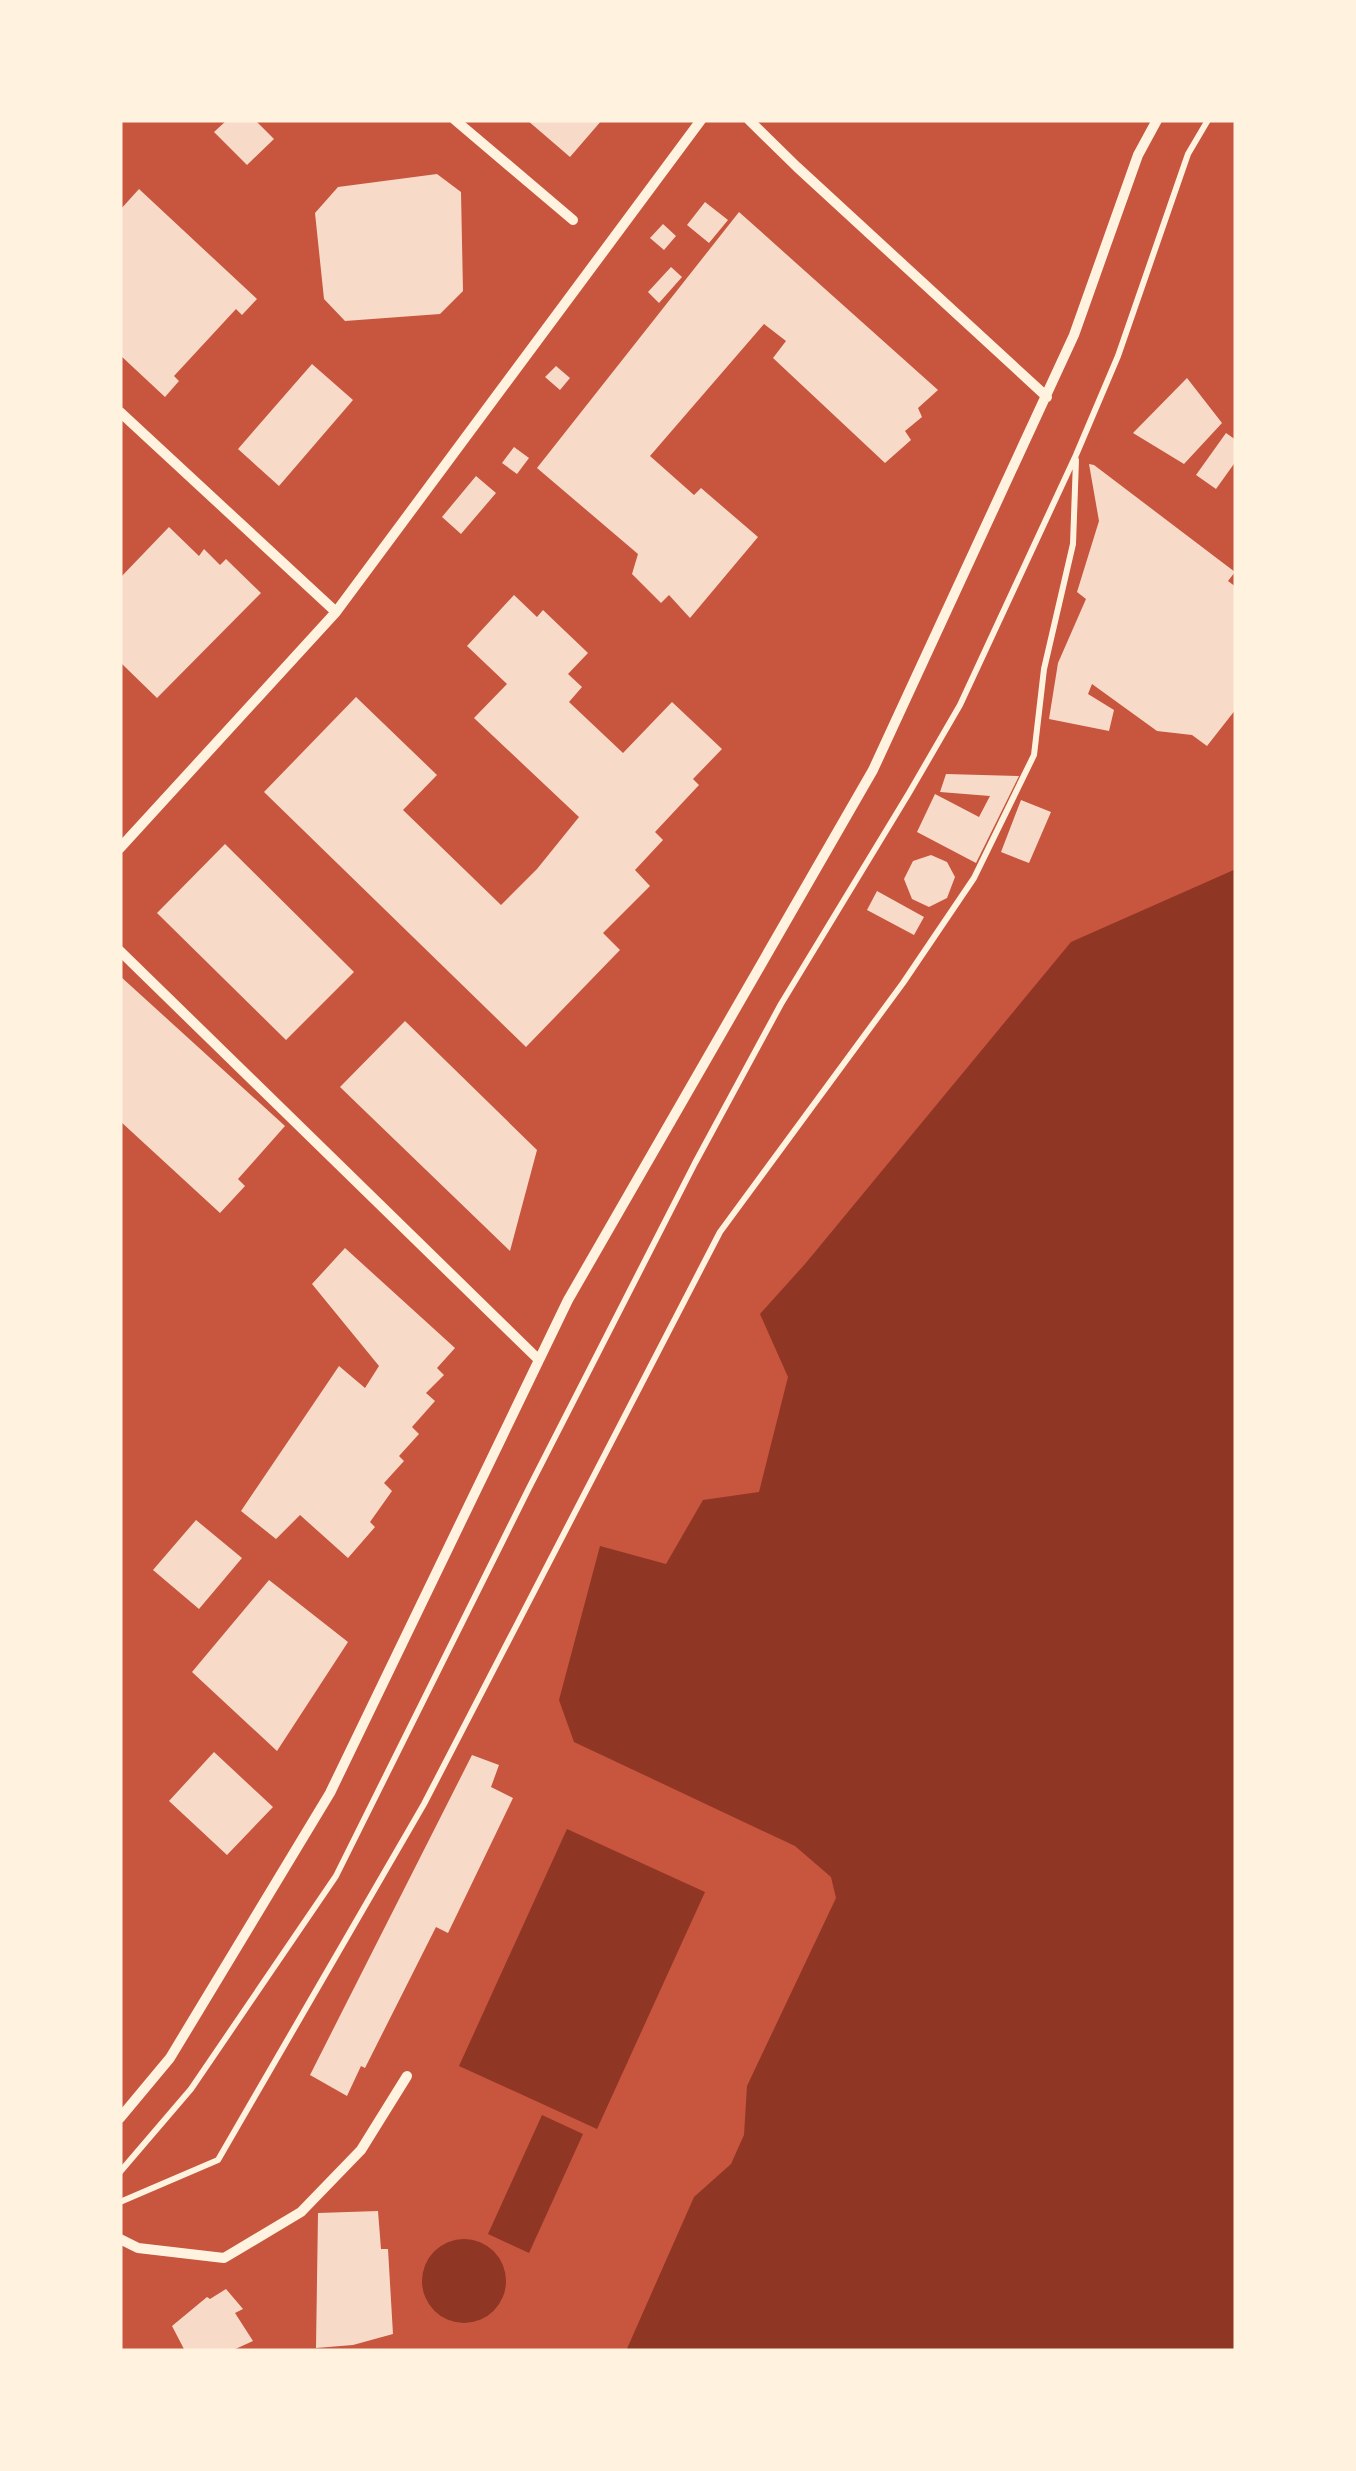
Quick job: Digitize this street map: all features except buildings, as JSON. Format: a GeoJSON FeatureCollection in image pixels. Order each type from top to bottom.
{"type":"FeatureCollection","features":[{"type":"Feature","properties":{"kind":"street"},"geometry":{"type":"LineString","coordinates":[[455,120],[573,220]]}},
{"type":"Feature","properties":{"kind":"street"},"geometry":{"type":"LineString","coordinates":[[120,848],[336,612],[701,120]]}},
{"type":"Feature","properties":{"kind":"street"},"geometry":{"type":"LineString","coordinates":[[749,120],[1047,397]]}},
{"type":"Feature","properties":{"kind":"street"},"geometry":{"type":"LineString","coordinates":[[120,2118],[170,2058],[330,1793],[568,1300],[873,770],[1047,397],[1074,335],[1138,155],[1157,120]]}},
{"type":"Feature","properties":{"kind":"street"},"geometry":{"type":"LineString","coordinates":[[120,412],[336,612]]}},
{"type":"Feature","properties":{"kind":"street"},"geometry":{"type":"LineString","coordinates":[[120,952],[539,1360]]}},
{"type":"Feature","properties":{"kind":"street"},"geometry":{"type":"LineString","coordinates":[[120,2238],[138,2248],[224,2258],[301,2212],[361,2150],[407,2076]]}},
{"type":"Feature","properties":{"kind":"path"},"geometry":{"type":"LineString","coordinates":[[120,2172],[190,2089],[336,1876],[695,1162],[781,1004],[960,704],[1076,455],[1118,356],[1188,154],[1208,120]]}},
{"type":"Feature","properties":{"kind":"path"},"geometry":{"type":"LineString","coordinates":[[120,2202],[218,2160],[424,1804],[720,1232],[974,878],[1034,755],[1044,668],[1073,544],[1076,455]]}},
{"type":"Feature","properties":{"kind":"shaded area"},"geometry":{"type":"Polygon","coordinates":[[[1236,869],[1236,2351],[626,2351],[694,2197],[731,2164],[744,2135],[747,2086],[836,1898],[831,1877],[795,1846],[574,1742],[559,1700],[600,1546],[666,1564],[703,1500],[759,1492],[788,1377],[760,1314],[1071,942],[1236,869]]]}},
{"type":"Feature","properties":{"kind":"shaded area"},"geometry":{"type":"Polygon","coordinates":[[[567,1829],[705,1892],[597,2129],[459,2066],[567,1829]]]}},
{"type":"Feature","properties":{"kind":"shaded area"},"geometry":{"type":"Polygon","coordinates":[[[542,2115],[583,2134],[529,2253],[488,2234],[542,2115]]]}},
{"type":"Feature","properties":{"kind":"shaded area"},"geometry":{"type":"Polygon","coordinates":[[[464,2239],[480,2242],[494,2251],[503,2265],[503,2297],[494,2311],[480,2320],[464,2323],[448,2320],[434,2311],[425,2297],[422,2281],[425,2265],[434,2251],[448,2242],[464,2239]]]}}]}
